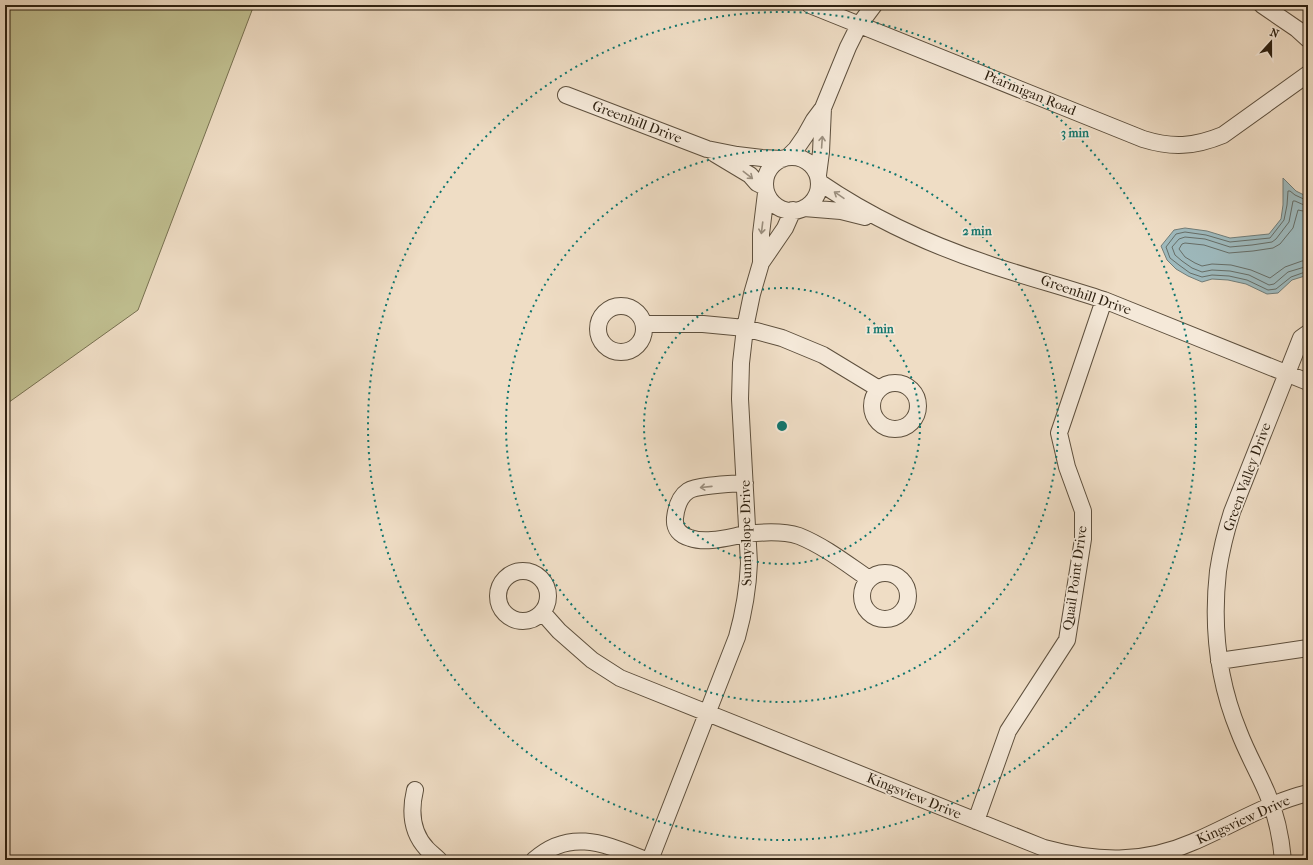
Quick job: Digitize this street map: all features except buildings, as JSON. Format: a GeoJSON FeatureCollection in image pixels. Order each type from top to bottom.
{"type":"FeatureCollection","features":[{"type":"Feature","properties":{"kind":"street","name":"Ptarmigan Road"},"geometry":{"type":"LineString","coordinates":[[810,5],[1143,139],[1168,145],[1182,146],[1196,144],[1223,135],[1308,74]]}},
{"type":"Feature","properties":{"kind":"street"},"geometry":{"type":"LineString","coordinates":[[785,158],[799,145],[823,108],[848,47],[859,25],[874,5]]}},
{"type":"Feature","properties":{"kind":"street"},"geometry":{"type":"LineString","coordinates":[[1262,5],[1297,29],[1308,39]]}},
{"type":"Feature","properties":{"kind":"street","name":"Greenhill Drive"},"geometry":{"type":"LineString","coordinates":[[566,95],[707,149],[750,175],[766,190]]}},
{"type":"Feature","properties":{"kind":"street"},"geometry":{"type":"LineString","coordinates":[[818,178],[810,164],[803,159],[796,157],[785,158],[775,162],[767,173],[766,190],[770,199],[775,205],[782,209],[798,209],[810,204],[815,198],[818,190],[823,108]]}},
{"type":"Feature","properties":{"kind":"street","name":"Greenhill Drive"},"geometry":{"type":"LineString","coordinates":[[707,149],[744,156],[785,158]]}},
{"type":"Feature","properties":{"kind":"street","name":"Greenhill Drive"},"geometry":{"type":"LineString","coordinates":[[818,178],[842,198],[884,221],[943,247],[987,264],[1073,289],[1104,300],[1308,382]]}},
{"type":"Feature","properties":{"kind":"street","name":"Sunnyslope Drive"},"geometry":{"type":"LineString","coordinates":[[650,860],[738,637],[744,614],[748,588],[749,562],[740,399],[741,363],[745,328],[752,294],[761,263],[761,234],[766,190]]}},
{"type":"Feature","properties":{"kind":"street","name":"Greenhill Drive"},"geometry":{"type":"LineString","coordinates":[[798,209],[841,211],[884,221]]}},
{"type":"Feature","properties":{"kind":"street","name":"Sunnyslope Drive"},"geometry":{"type":"LineString","coordinates":[[761,263],[798,209]]}},
{"type":"Feature","properties":{"kind":"street","name":"Quail Point Drive"},"geometry":{"type":"LineString","coordinates":[[976,821],[1008,732],[1067,640],[1084,539],[1083,511],[1067,467],[1059,433],[1104,300]]}},
{"type":"Feature","properties":{"kind":"street"},"geometry":{"type":"LineString","coordinates":[[644,324],[703,324],[745,328],[782,338],[817,353],[879,389]]}},
{"type":"Feature","properties":{"kind":"street","name":"Green Valley Drive"},"geometry":{"type":"LineString","coordinates":[[1283,860],[1280,833],[1272,805],[1236,723],[1225,688],[1216,631],[1216,602],[1218,570],[1224,540],[1232,512],[1286,373],[1301,338],[1308,333]]}},
{"type":"Feature","properties":{"kind":"street"},"geometry":{"type":"LineString","coordinates":[[745,483],[698,488],[688,491],[681,499],[676,510],[674,524],[679,532],[690,538],[707,540],[773,532],[798,536],[825,549],[869,579]]}},
{"type":"Feature","properties":{"kind":"street","name":"Kingsview Drive"},"geometry":{"type":"LineString","coordinates":[[543,613],[592,660],[620,678],[1044,848],[1063,853],[1096,858],[1122,859],[1146,856],[1167,851],[1192,843],[1272,805],[1308,793]]}},
{"type":"Feature","properties":{"kind":"street"},"geometry":{"type":"LineString","coordinates":[[1220,661],[1308,648]]}},
{"type":"Feature","properties":{"kind":"street"},"geometry":{"type":"LineString","coordinates":[[415,790],[412,805],[414,828],[419,840],[427,850],[439,860]]}},
{"type":"Feature","properties":{"kind":"street"},"geometry":{"type":"LineString","coordinates":[[534,860],[553,847],[567,842],[583,841],[609,846],[646,860]]}},
{"type":"Feature","properties":{"kind":"shaded area"},"geometry":{"type":"Polygon","coordinates":[[[5,5],[254,5],[138,310],[5,405],[5,5]]]}},
{"type":"Feature","properties":{"kind":"water"},"geometry":{"type":"Polygon","coordinates":[[[1283,178],[1296,191],[1308,197],[1308,275],[1292,280],[1278,293],[1267,294],[1246,284],[1228,280],[1212,279],[1202,282],[1176,269],[1167,260],[1161,246],[1174,230],[1185,228],[1207,231],[1230,238],[1269,234],[1281,219],[1283,205],[1283,178]]]}}]}
